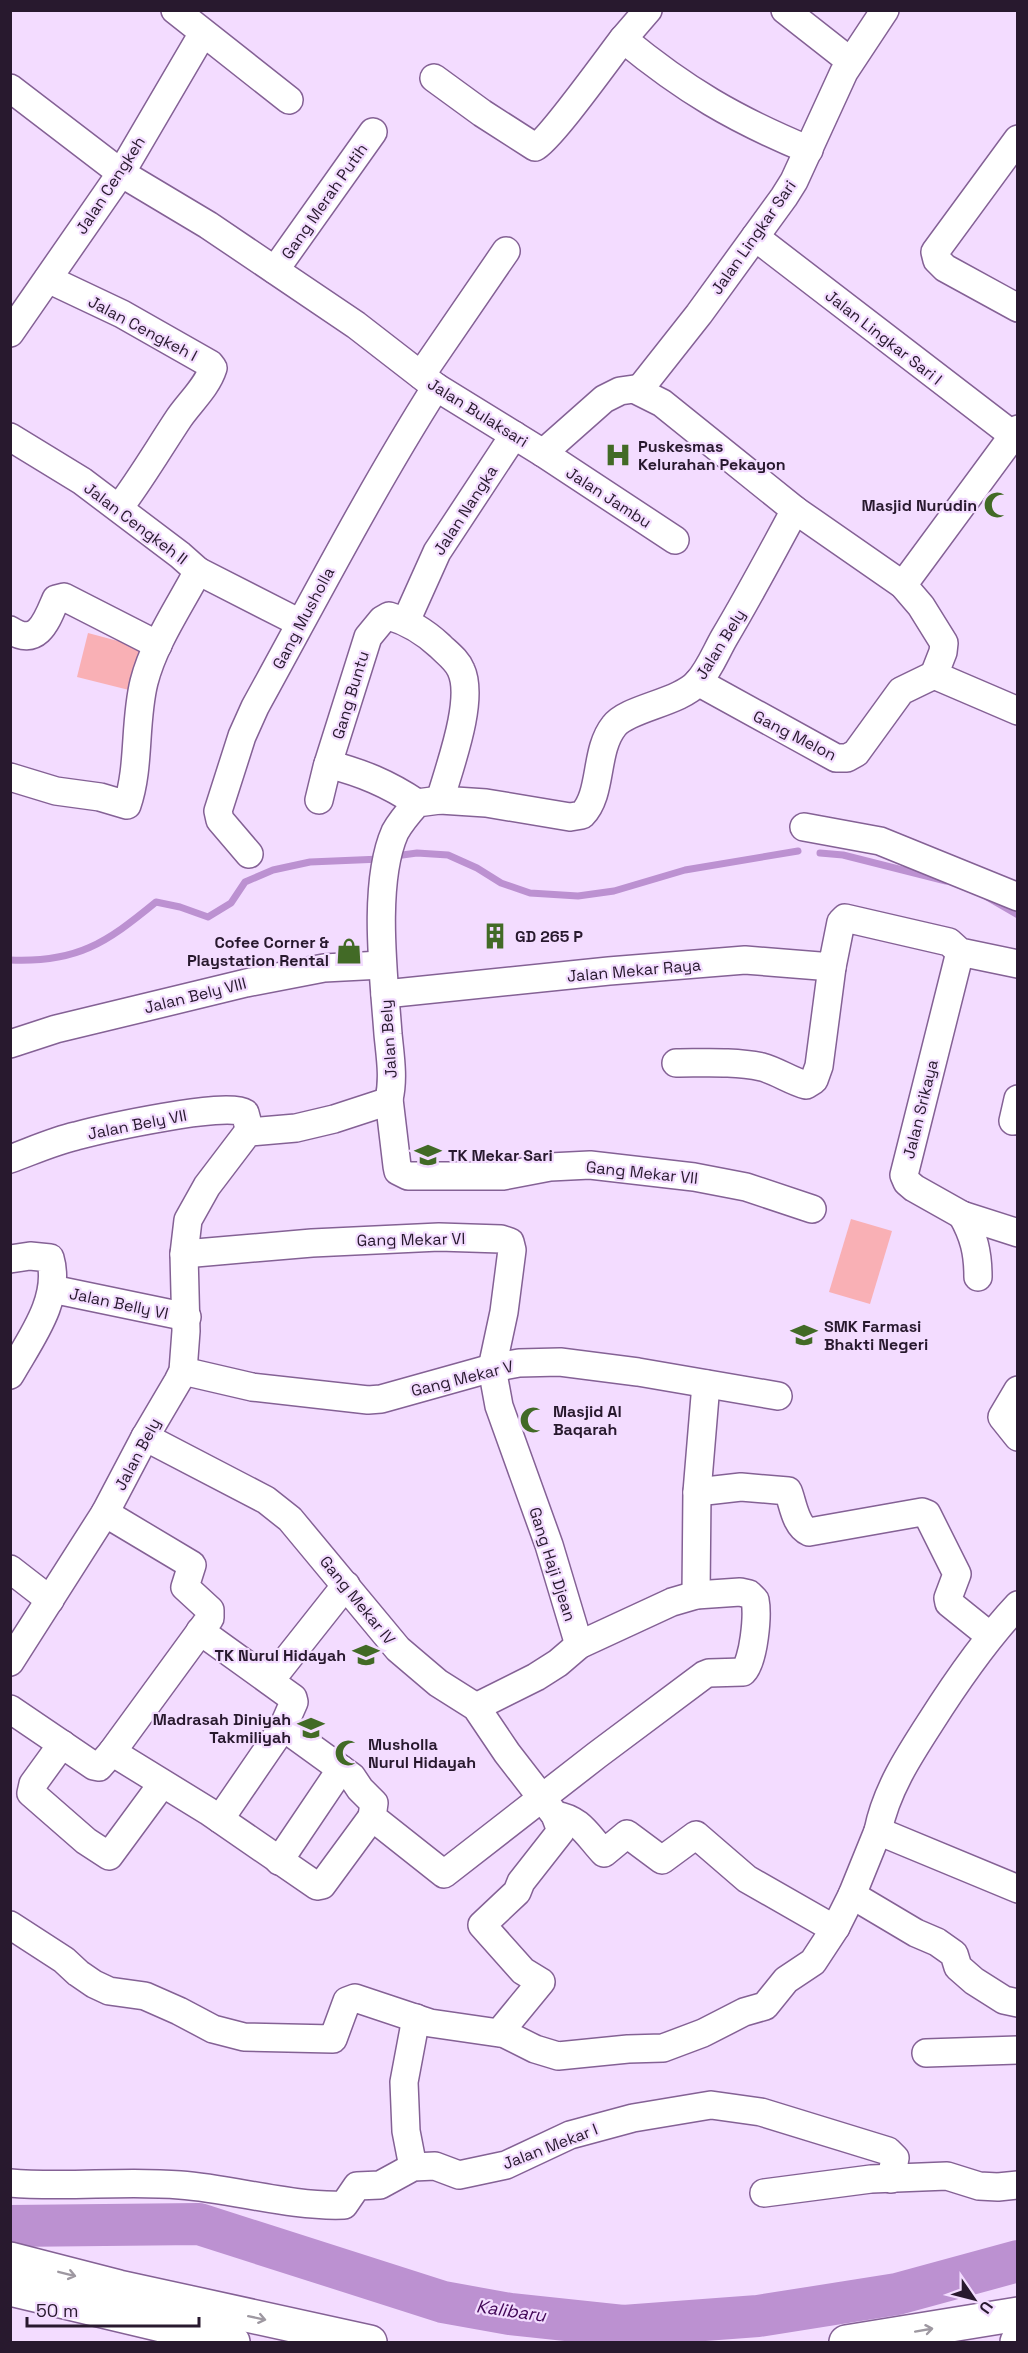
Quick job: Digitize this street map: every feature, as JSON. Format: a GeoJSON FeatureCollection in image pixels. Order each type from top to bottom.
{"type":"FeatureCollection","features":[{"type":"Feature","properties":{"kind":"highway"},"geometry":{"type":"LineString","coordinates":[[10,2259],[119,2287],[370,2343]]}},
{"type":"Feature","properties":{"kind":"highway"},"geometry":{"type":"LineString","coordinates":[[10,2289],[233,2343]]}},
{"type":"Feature","properties":{"kind":"highway"},"geometry":{"type":"LineString","coordinates":[[846,2343],[1017,2314]]}},
{"type":"Feature","properties":{"kind":"street"},"geometry":{"type":"LineString","coordinates":[[434,78],[535,147],[540,145],[648,10]]}},
{"type":"Feature","properties":{"kind":"street"},"geometry":{"type":"LineString","coordinates":[[785,10],[850,61]]}},
{"type":"Feature","properties":{"kind":"street","name":"Jalan Lingkar Sari"},"geometry":{"type":"LineString","coordinates":[[639,390],[794,182],[835,88],[850,61],[885,10]]}},
{"type":"Feature","properties":{"kind":"street"},"geometry":{"type":"LineString","coordinates":[[188,18],[289,100]]}},
{"type":"Feature","properties":{"kind":"street","name":"Jalan Cengkeh"},"geometry":{"type":"LineString","coordinates":[[10,333],[121,173],[188,18]]}},
{"type":"Feature","properties":{"kind":"street"},"geometry":{"type":"LineString","coordinates":[[623,39],[659,69],[701,98],[747,123],[809,150]]}},
{"type":"Feature","properties":{"kind":"street","name":"Jalan Bulaksari"},"geometry":{"type":"LineString","coordinates":[[10,88],[121,173],[208,225],[356,325],[428,381],[543,453],[604,399],[628,389],[639,390]]}},
{"type":"Feature","properties":{"kind":"street","name":"Gang Merah Putih"},"geometry":{"type":"LineString","coordinates":[[275,270],[373,132]]}},
{"type":"Feature","properties":{"kind":"street"},"geometry":{"type":"LineString","coordinates":[[1017,140],[935,252],[937,260],[945,268],[1017,308]]}},
{"type":"Feature","properties":{"kind":"street","name":"Jalan Lingkar Sari I"},"geometry":{"type":"LineString","coordinates":[[755,237],[1016,435]]}},
{"type":"Feature","properties":{"kind":"street","name":"Gang Musholla"},"geometry":{"type":"LineString","coordinates":[[249,854],[220,820],[219,804],[242,736],[300,622],[381,476],[428,381],[506,251]]}},
{"type":"Feature","properties":{"kind":"street","name":"Jalan Cengkeh I"},"geometry":{"type":"LineString","coordinates":[[48,279],[122,314],[210,364],[213,368],[210,377],[119,508]]}},
{"type":"Feature","properties":{"kind":"street"},"geometry":{"type":"LineString","coordinates":[[639,390],[662,403],[795,510],[903,585],[921,606],[944,643],[944,652],[934,675],[1017,711]]}},
{"type":"Feature","properties":{"kind":"street","name":"Jalan Nangka"},"geometry":{"type":"LineString","coordinates":[[406,621],[437,552],[514,435]]}},
{"type":"Feature","properties":{"kind":"street"},"geometry":{"type":"LineString","coordinates":[[903,585],[1016,435]]}},
{"type":"Feature","properties":{"kind":"street","name":"Jalan Cengkeh II"},"geometry":{"type":"LineString","coordinates":[[10,437],[82,481],[198,571],[158,645],[144,682],[136,726],[134,775],[128,803],[121,805],[100,797],[56,791],[10,777]]}},
{"type":"Feature","properties":{"kind":"street","name":"Jalan Jambu"},"geometry":{"type":"LineString","coordinates":[[543,453],[675,540]]}},
{"type":"Feature","properties":{"kind":"street","name":"Jalan Bely"},"geometry":{"type":"LineString","coordinates":[[10,1662],[105,1513],[145,1437],[172,1395],[183,1371],[187,1317],[184,1254],[188,1220],[196,1203],[250,1132],[307,1126],[389,1099],[391,1083],[382,965],[383,891],[390,853],[401,822],[429,802],[486,803],[545,811],[570,817],[582,815],[590,804],[602,748],[616,722],[686,691],[698,682],[743,607],[795,510]]}},
{"type":"Feature","properties":{"kind":"street"},"geometry":{"type":"LineString","coordinates":[[198,571],[300,622]]}},
{"type":"Feature","properties":{"kind":"street"},"geometry":{"type":"LineString","coordinates":[[10,630],[18,635],[33,635],[44,626],[56,599],[64,597],[158,645]]}},
{"type":"Feature","properties":{"kind":"street","name":"Gang Buntu"},"geometry":{"type":"LineString","coordinates":[[319,800],[368,637],[382,620],[389,616],[406,621]]}},
{"type":"Feature","properties":{"kind":"street"},"geometry":{"type":"LineString","coordinates":[[328,764],[364,774],[429,802],[465,708],[464,678],[455,660],[436,642],[406,621]]}},
{"type":"Feature","properties":{"kind":"street","name":"Gang Melon"},"geometry":{"type":"LineString","coordinates":[[698,682],[774,725],[842,759],[852,757],[856,753],[901,691],[934,675]]}},
{"type":"Feature","properties":{"kind":"street"},"geometry":{"type":"LineString","coordinates":[[804,827],[880,841],[1017,897]]}},
{"type":"Feature","properties":{"kind":"street"},"geometry":{"type":"LineString","coordinates":[[676,1063],[740,1064],[765,1068],[806,1085],[814,1080],[819,1066],[832,967],[841,922],[845,918],[949,942],[960,952],[1017,964]]}},
{"type":"Feature","properties":{"kind":"street","name":"Jalan Srikaya"},"geometry":{"type":"LineString","coordinates":[[960,952],[904,1176],[914,1188],[962,1215],[1017,1233]]}},
{"type":"Feature","properties":{"kind":"street","name":"Jalan Mekar Raya"},"geometry":{"type":"LineString","coordinates":[[385,994],[597,972],[745,960],[832,967]]}},
{"type":"Feature","properties":{"kind":"street","name":"Jalan Bely VIII"},"geometry":{"type":"LineString","coordinates":[[10,1044],[56,1029],[246,983],[324,968],[382,965]]}},
{"type":"Feature","properties":{"kind":"street","name":"Gang Mekar VII"},"geometry":{"type":"LineString","coordinates":[[389,1099],[398,1171],[408,1176],[503,1176],[550,1167],[590,1165],[694,1177],[735,1185],[812,1209]]}},
{"type":"Feature","properties":{"kind":"street","name":"Jalan Bely VII"},"geometry":{"type":"LineString","coordinates":[[10,1159],[75,1136],[178,1115],[238,1109],[245,1113],[250,1132]]}},
{"type":"Feature","properties":{"kind":"street"},"geometry":{"type":"LineString","coordinates":[[962,1215],[974,1238],[978,1254],[978,1277]]}},
{"type":"Feature","properties":{"kind":"street","name":"Gang Mekar VI"},"geometry":{"type":"LineString","coordinates":[[184,1254],[312,1243],[428,1237],[506,1240],[510,1242],[512,1250],[504,1312],[492,1368]]}},
{"type":"Feature","properties":{"kind":"street"},"geometry":{"type":"LineString","coordinates":[[10,1259],[30,1256],[50,1258],[52,1289],[37,1328],[10,1375]]}},
{"type":"Feature","properties":{"kind":"street","name":"Jalan Belly VI"},"geometry":{"type":"LineString","coordinates":[[52,1289],[187,1317]]}},
{"type":"Feature","properties":{"kind":"street","name":"Gang Mekar V"},"geometry":{"type":"LineString","coordinates":[[183,1371],[252,1387],[368,1400],[387,1398],[492,1368],[560,1362],[778,1396]]}},
{"type":"Feature","properties":{"kind":"street","name":"Gang Haji Djean"},"geometry":{"type":"LineString","coordinates":[[492,1368],[499,1406],[549,1545],[579,1646]]}},
{"type":"Feature","properties":{"kind":"street"},"geometry":{"type":"LineString","coordinates":[[696,1595],[697,1492],[706,1383]]}},
{"type":"Feature","properties":{"kind":"street"},"geometry":{"type":"LineString","coordinates":[[1017,1390],[1002,1417],[1017,1437]]}},
{"type":"Feature","properties":{"kind":"street","name":"Gang Mekar IV"},"geometry":{"type":"LineString","coordinates":[[145,1437],[266,1500],[291,1519],[398,1649],[438,1683],[476,1707],[507,1753],[549,1807]]}},
{"type":"Feature","properties":{"kind":"street"},"geometry":{"type":"LineString","coordinates":[[697,1492],[741,1487],[788,1491],[791,1497],[790,1504],[804,1530],[809,1532],[925,1513],[956,1571],[957,1579],[948,1598],[949,1603],[990,1636]]}},
{"type":"Feature","properties":{"kind":"street"},"geometry":{"type":"LineString","coordinates":[[10,1709],[96,1767],[101,1766],[211,1614],[208,1607],[185,1587],[192,1565],[105,1513]]}},
{"type":"Feature","properties":{"kind":"street"},"geometry":{"type":"LineString","coordinates":[[10,1569],[51,1600]]}},
{"type":"Feature","properties":{"kind":"street"},"geometry":{"type":"LineString","coordinates":[[270,1681],[346,1585]]}},
{"type":"Feature","properties":{"kind":"street"},"geometry":{"type":"LineString","coordinates":[[372,1817],[444,1874],[549,1807],[704,1675],[736,1674],[746,1669],[752,1653],[755,1600],[748,1594],[740,1592],[696,1595],[652,1610],[579,1646],[536,1677],[476,1707]]}},
{"type":"Feature","properties":{"kind":"street"},"geometry":{"type":"LineString","coordinates":[[10,1925],[63,1960],[78,1973],[109,1991],[145,1996],[213,2030],[244,2037],[333,2039],[351,1998],[416,2018],[493,2033],[501,2032],[535,2049],[558,2056],[663,2048],[703,2033],[744,2012],[765,2006],[786,1980],[813,1962],[836,1927],[852,1895],[878,1831],[888,1794],[909,1757],[947,1696],[990,1636],[1017,1605]]}},
{"type":"Feature","properties":{"kind":"street"},"geometry":{"type":"LineString","coordinates":[[200,1631],[294,1699],[283,1727],[219,1820]]}},
{"type":"Feature","properties":{"kind":"street"},"geometry":{"type":"LineString","coordinates":[[112,1752],[315,1885],[322,1885],[372,1817],[374,1803],[360,1790],[352,1778],[283,1727]]}},
{"type":"Feature","properties":{"kind":"street"},"geometry":{"type":"LineString","coordinates":[[62,1744],[33,1784],[32,1793],[86,1841],[109,1856],[162,1784]]}},
{"type":"Feature","properties":{"kind":"street"},"geometry":{"type":"LineString","coordinates":[[279,1861],[341,1769]]}},
{"type":"Feature","properties":{"kind":"street"},"geometry":{"type":"LineString","coordinates":[[549,1807],[582,1826],[604,1853],[627,1834],[662,1860],[696,1835],[747,1879],[824,1923],[836,1927]]}},
{"type":"Feature","properties":{"kind":"street"},"geometry":{"type":"LineString","coordinates":[[501,2032],[540,1982],[523,1971],[482,1924],[517,1892],[521,1882],[561,1831],[549,1807]]}},
{"type":"Feature","properties":{"kind":"street"},"geometry":{"type":"LineString","coordinates":[[878,1831],[1017,1889]]}},
{"type":"Feature","properties":{"kind":"street"},"geometry":{"type":"LineString","coordinates":[[852,1895],[916,1933],[937,1942],[954,1954],[958,1966],[974,1981],[1004,2000],[1017,2003]]}},
{"type":"Feature","properties":{"kind":"street"},"geometry":{"type":"LineString","coordinates":[[10,2183],[180,2184],[251,2193],[319,2206],[344,2205],[357,2186],[380,2185],[412,2167],[406,2131],[404,2082],[416,2018]]}},
{"type":"Feature","properties":{"kind":"street"},"geometry":{"type":"LineString","coordinates":[[926,2053],[1017,2050]]}},
{"type":"Feature","properties":{"kind":"street","name":"Jalan Mekar I"},"geometry":{"type":"LineString","coordinates":[[412,2167],[435,2166],[459,2175],[506,2164],[570,2135],[633,2118],[711,2105],[761,2112],[888,2151],[895,2158],[891,2179]]}},
{"type":"Feature","properties":{"kind":"street"},"geometry":{"type":"LineString","coordinates":[[764,2193],[871,2179],[947,2176],[988,2187],[1017,2185]]}},
{"type":"Feature","properties":{"kind":"shaded area"},"geometry":{"type":"Polygon","coordinates":[[[88,633],[148,649],[137,692],[77,677],[88,633]]]}},
{"type":"Feature","properties":{"kind":"shaded area"},"geometry":{"type":"Polygon","coordinates":[[[851,1219],[892,1231],[870,1304],[829,1292],[851,1219]]]}},
{"type":"Feature","properties":{"kind":"waterway"},"geometry":{"type":"LineString","coordinates":[[395,856],[417,853],[448,855],[477,868],[501,883],[530,893],[578,896],[614,891],[685,870],[798,851]]}},
{"type":"Feature","properties":{"kind":"waterway"},"geometry":{"type":"LineString","coordinates":[[820,853],[843,855],[946,881]]}},
{"type":"Feature","properties":{"kind":"waterway"},"geometry":{"type":"LineString","coordinates":[[10,960],[54,958],[89,948],[122,929],[156,902],[180,907],[208,917],[231,903],[245,882],[273,870],[310,862],[381,859]]}},
{"type":"Feature","properties":{"kind":"waterway"},"geometry":{"type":"LineString","coordinates":[[987,897],[1018,915]]}},
{"type":"Feature","properties":{"kind":"waterway","name":"Kalibaru"},"geometry":{"type":"LineString","coordinates":[[10,2226],[199,2224],[443,2302],[510,2314],[623,2326],[758,2316],[897,2294],[1018,2261]]}},
{"type":"Feature","properties":{"kind":"place","name":"Puskesmas Kelurahan Pekayon"},"geometry":{"type":"Point","coordinates":[618,455]}},
{"type":"Feature","properties":{"kind":"place","name":"Masjid Nurudin"},"geometry":{"type":"Point","coordinates":[997,505]}},
{"type":"Feature","properties":{"kind":"place","name":"GD 265 P"},"geometry":{"type":"Point","coordinates":[495,936]}},
{"type":"Feature","properties":{"kind":"place","name":"Cofee Corner & Playstation Rental"},"geometry":{"type":"Point","coordinates":[349,951]}},
{"type":"Feature","properties":{"kind":"place","name":"TK Mekar Sari"},"geometry":{"type":"Point","coordinates":[428,1155]}},
{"type":"Feature","properties":{"kind":"place","name":"SMK Farmasi Bhakti Negeri"},"geometry":{"type":"Point","coordinates":[804,1335]}},
{"type":"Feature","properties":{"kind":"place","name":"Masjid Al Baqarah"},"geometry":{"type":"Point","coordinates":[533,1420]}},
{"type":"Feature","properties":{"kind":"place","name":"TK Nurul Hidayah"},"geometry":{"type":"Point","coordinates":[366,1655]}},
{"type":"Feature","properties":{"kind":"place","name":"Madrasah Diniyah Takmiliyah"},"geometry":{"type":"Point","coordinates":[311,1728]}},
{"type":"Feature","properties":{"kind":"place","name":"Musholla Nurul Hidayah"},"geometry":{"type":"Point","coordinates":[348,1753]}}]}
